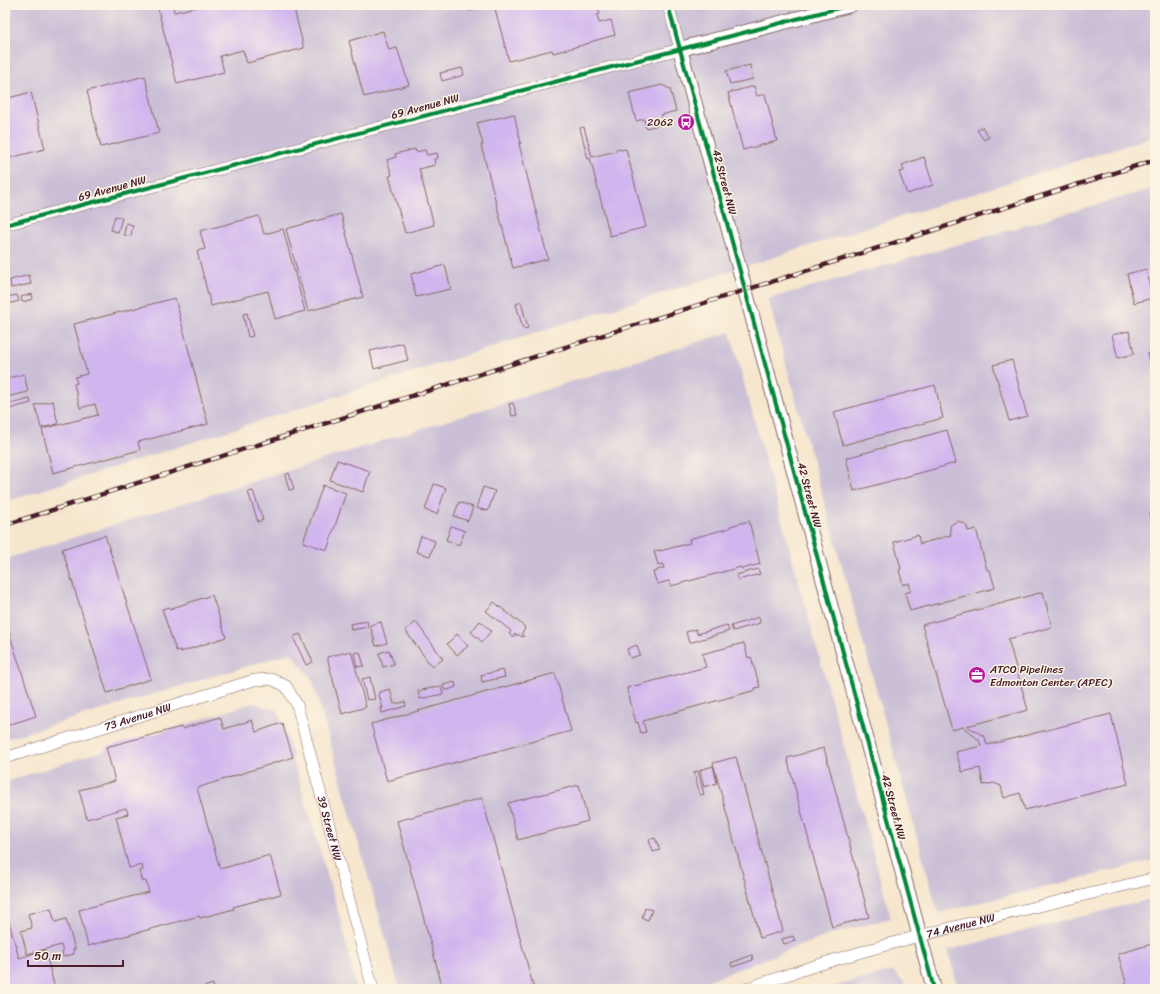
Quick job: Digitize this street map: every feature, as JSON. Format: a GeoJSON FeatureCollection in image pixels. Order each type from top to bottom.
{"type":"FeatureCollection","features":[{"type":"Feature","properties":{"kind":"street","name":"42 Street NW"},"geometry":{"type":"LineString","coordinates":[[668,5],[934,989]]}},
{"type":"Feature","properties":{"kind":"street","name":"69 Avenue NW"},"geometry":{"type":"LineString","coordinates":[[5,225],[850,5]]}},
{"type":"Feature","properties":{"kind":"street","name":"73 Avenue NW"},"geometry":{"type":"LineString","coordinates":[[5,758],[251,681],[271,679]]}},
{"type":"Feature","properties":{"kind":"street","name":"39 Street NW"},"geometry":{"type":"LineString","coordinates":[[271,679],[286,686],[296,705],[373,989]]}},
{"type":"Feature","properties":{"kind":"street","name":"74 Avenue NW"},"geometry":{"type":"LineString","coordinates":[[746,989],[784,975],[920,936],[1155,878]]}},
{"type":"Feature","properties":{"kind":"shaded area"},"geometry":{"type":"Polygon","coordinates":[[[5,5],[1155,5],[1155,136],[5,502],[5,5]]]}},
{"type":"Feature","properties":{"kind":"shaded area"},"geometry":{"type":"Polygon","coordinates":[[[1155,188],[1155,860],[938,913],[768,299],[1155,188]]]}},
{"type":"Feature","properties":{"kind":"shaded area"},"geometry":{"type":"Polygon","coordinates":[[[730,332],[891,918],[829,935],[685,989],[400,989],[312,679],[291,653],[5,739],[5,559],[730,332]]]}},
{"type":"Feature","properties":{"kind":"shaded area"},"geometry":{"type":"Polygon","coordinates":[[[253,703],[278,710],[342,925],[356,989],[5,989],[5,782],[253,703]]]}},
{"type":"Feature","properties":{"kind":"shaded area"},"geometry":{"type":"Polygon","coordinates":[[[1155,898],[1155,989],[958,989],[948,950],[1155,898]]]}},
{"type":"Feature","properties":{"kind":"shaded area"},"geometry":{"type":"Polygon","coordinates":[[[893,971],[904,982],[906,989],[824,989],[893,971]]]}},
{"type":"Feature","properties":{"kind":"building"},"geometry":{"type":"Polygon","coordinates":[[[157,5],[173,5],[174,12],[197,7],[196,5],[293,5],[304,48],[247,63],[243,50],[220,56],[224,72],[177,84],[157,5]]]}},
{"type":"Feature","properties":{"kind":"building"},"geometry":{"type":"Polygon","coordinates":[[[468,5],[473,5],[474,10],[469,11],[468,5]]]}},
{"type":"Feature","properties":{"kind":"building"},"geometry":{"type":"Polygon","coordinates":[[[494,5],[594,5],[595,8],[598,7],[600,14],[597,15],[599,23],[611,20],[615,35],[553,53],[552,50],[509,61],[494,5]]]}},
{"type":"Feature","properties":{"kind":"building"},"geometry":{"type":"Polygon","coordinates":[[[383,31],[389,50],[397,48],[409,85],[364,97],[349,41],[383,31]]]}},
{"type":"Feature","properties":{"kind":"building"},"geometry":{"type":"Polygon","coordinates":[[[750,65],[753,79],[730,84],[726,71],[750,65]]]}},
{"type":"Feature","properties":{"kind":"building"},"geometry":{"type":"Polygon","coordinates":[[[462,68],[464,75],[442,81],[440,73],[462,68]]]}},
{"type":"Feature","properties":{"kind":"building"},"geometry":{"type":"Polygon","coordinates":[[[145,76],[159,133],[101,147],[87,91],[145,76]]]}},
{"type":"Feature","properties":{"kind":"building"},"geometry":{"type":"Polygon","coordinates":[[[662,85],[670,89],[676,111],[661,115],[663,124],[646,128],[644,119],[636,121],[629,93],[662,85]]]}},
{"type":"Feature","properties":{"kind":"building"},"geometry":{"type":"Polygon","coordinates":[[[754,86],[757,96],[765,94],[777,141],[743,150],[728,93],[754,86]]]}},
{"type":"Feature","properties":{"kind":"building"},"geometry":{"type":"Polygon","coordinates":[[[31,92],[45,149],[5,159],[5,99],[31,92]]]}},
{"type":"Feature","properties":{"kind":"building"},"geometry":{"type":"Polygon","coordinates":[[[514,114],[521,143],[519,144],[548,259],[513,268],[481,145],[483,145],[477,123],[514,114]]]}},
{"type":"Feature","properties":{"kind":"building"},"geometry":{"type":"Polygon","coordinates":[[[584,127],[592,157],[616,151],[616,149],[619,148],[620,150],[626,149],[646,227],[610,236],[590,158],[588,159],[580,128],[584,127]]]}},
{"type":"Feature","properties":{"kind":"building"},"geometry":{"type":"Polygon","coordinates":[[[982,127],[989,137],[984,140],[977,130],[982,127]]]}},
{"type":"Feature","properties":{"kind":"building"},"geometry":{"type":"Polygon","coordinates":[[[415,149],[416,152],[425,150],[427,155],[437,153],[438,158],[434,159],[435,165],[419,169],[434,225],[405,233],[389,176],[392,175],[387,160],[396,157],[395,154],[415,149]]]}},
{"type":"Feature","properties":{"kind":"building"},"geometry":{"type":"Polygon","coordinates":[[[924,157],[933,185],[907,194],[899,172],[904,171],[902,165],[924,157]]]}},
{"type":"Feature","properties":{"kind":"building"},"geometry":{"type":"Polygon","coordinates":[[[341,214],[363,297],[308,311],[286,229],[341,214]]]}},
{"type":"Feature","properties":{"kind":"building"},"geometry":{"type":"Polygon","coordinates":[[[115,216],[122,218],[118,232],[111,230],[115,216]]]}},
{"type":"Feature","properties":{"kind":"building"},"geometry":{"type":"Polygon","coordinates":[[[259,216],[264,234],[283,229],[305,311],[275,319],[268,291],[211,306],[197,251],[205,249],[200,231],[259,216]]]}},
{"type":"Feature","properties":{"kind":"building"},"geometry":{"type":"Polygon","coordinates":[[[126,223],[133,225],[131,236],[124,235],[126,223]]]}},
{"type":"Feature","properties":{"kind":"building"},"geometry":{"type":"Polygon","coordinates":[[[445,265],[451,289],[416,297],[411,274],[445,265]]]}},
{"type":"Feature","properties":{"kind":"building"},"geometry":{"type":"Polygon","coordinates":[[[1146,269],[1153,298],[1134,303],[1127,274],[1146,269]]]}},
{"type":"Feature","properties":{"kind":"building"},"geometry":{"type":"Polygon","coordinates":[[[29,275],[31,284],[11,288],[10,280],[29,275]]]}},
{"type":"Feature","properties":{"kind":"building"},"geometry":{"type":"Polygon","coordinates":[[[32,294],[33,299],[22,302],[21,297],[32,294]]]}},
{"type":"Feature","properties":{"kind":"building"},"geometry":{"type":"Polygon","coordinates":[[[17,295],[19,301],[8,304],[6,297],[17,295]]]}},
{"type":"Feature","properties":{"kind":"building"},"geometry":{"type":"Polygon","coordinates":[[[175,298],[208,424],[138,442],[140,450],[53,473],[42,429],[98,415],[95,404],[80,408],[74,384],[77,383],[75,377],[87,374],[74,324],[175,298]]]}},
{"type":"Feature","properties":{"kind":"building"},"geometry":{"type":"Polygon","coordinates":[[[521,302],[528,328],[523,329],[516,304],[521,302]]]}},
{"type":"Feature","properties":{"kind":"building"},"geometry":{"type":"Polygon","coordinates":[[[247,313],[253,336],[248,337],[243,314],[247,313]]]}},
{"type":"Feature","properties":{"kind":"building"},"geometry":{"type":"Polygon","coordinates":[[[1129,331],[1134,354],[1118,358],[1112,335],[1129,331]]]}},
{"type":"Feature","properties":{"kind":"building"},"geometry":{"type":"Polygon","coordinates":[[[403,343],[408,360],[374,369],[370,351],[403,343]]]}},
{"type":"Feature","properties":{"kind":"building"},"geometry":{"type":"Polygon","coordinates":[[[1155,352],[1155,360],[1149,362],[1147,354],[1155,352]]]}},
{"type":"Feature","properties":{"kind":"building"},"geometry":{"type":"Polygon","coordinates":[[[1012,360],[1027,416],[1009,421],[993,365],[1012,360]]]}},
{"type":"Feature","properties":{"kind":"building"},"geometry":{"type":"Polygon","coordinates":[[[24,374],[28,392],[6,397],[5,379],[24,374]]]}},
{"type":"Feature","properties":{"kind":"building"},"geometry":{"type":"Polygon","coordinates":[[[935,385],[943,418],[843,445],[834,412],[935,385]]]}},
{"type":"Feature","properties":{"kind":"building"},"geometry":{"type":"Polygon","coordinates":[[[30,399],[31,403],[5,410],[5,405],[30,399]]]}},
{"type":"Feature","properties":{"kind":"building"},"geometry":{"type":"Polygon","coordinates":[[[53,401],[58,424],[41,428],[35,405],[53,401]]]}},
{"type":"Feature","properties":{"kind":"building"},"geometry":{"type":"Polygon","coordinates":[[[513,403],[517,415],[512,416],[509,404],[513,403]]]}},
{"type":"Feature","properties":{"kind":"building"},"geometry":{"type":"Polygon","coordinates":[[[947,430],[956,463],[854,491],[846,458],[947,430]]]}},
{"type":"Feature","properties":{"kind":"building"},"geometry":{"type":"Polygon","coordinates":[[[337,460],[370,471],[363,492],[330,480],[337,460]]]}},
{"type":"Feature","properties":{"kind":"building"},"geometry":{"type":"Polygon","coordinates":[[[289,473],[294,489],[289,490],[285,475],[289,473]]]}},
{"type":"Feature","properties":{"kind":"building"},"geometry":{"type":"Polygon","coordinates":[[[434,484],[446,488],[437,514],[425,510],[434,484]]]}},
{"type":"Feature","properties":{"kind":"building"},"geometry":{"type":"Polygon","coordinates":[[[323,485],[346,493],[327,550],[303,542],[323,485]]]}},
{"type":"Feature","properties":{"kind":"building"},"geometry":{"type":"Polygon","coordinates":[[[483,487],[495,491],[488,511],[476,508],[483,487]]]}},
{"type":"Feature","properties":{"kind":"building"},"geometry":{"type":"Polygon","coordinates":[[[253,491],[263,520],[258,522],[248,492],[253,491]]]}},
{"type":"Feature","properties":{"kind":"building"},"geometry":{"type":"Polygon","coordinates":[[[459,502],[473,507],[468,521],[454,516],[459,502]]]}},
{"type":"Feature","properties":{"kind":"building"},"geometry":{"type":"Polygon","coordinates":[[[1155,512],[1155,521],[1152,522],[1150,513],[1155,512]]]}},
{"type":"Feature","properties":{"kind":"building"},"geometry":{"type":"Polygon","coordinates":[[[749,521],[760,564],[742,569],[741,567],[671,586],[669,581],[657,584],[653,572],[664,568],[663,564],[658,565],[654,551],[660,551],[690,543],[689,539],[730,528],[730,526],[749,521]]]}},
{"type":"Feature","properties":{"kind":"building"},"geometry":{"type":"Polygon","coordinates":[[[957,521],[964,523],[967,526],[968,531],[976,529],[987,570],[990,570],[995,588],[910,611],[905,593],[911,591],[909,583],[903,585],[899,570],[901,569],[894,542],[918,535],[920,544],[951,535],[950,526],[957,521]]]}},
{"type":"Feature","properties":{"kind":"building"},"geometry":{"type":"Polygon","coordinates":[[[451,526],[465,531],[459,545],[446,540],[451,526]]]}},
{"type":"Feature","properties":{"kind":"building"},"geometry":{"type":"Polygon","coordinates":[[[105,535],[151,679],[107,693],[62,549],[105,535]]]}},
{"type":"Feature","properties":{"kind":"building"},"geometry":{"type":"Polygon","coordinates":[[[421,536],[435,541],[430,556],[416,552],[421,536]]]}},
{"type":"Feature","properties":{"kind":"building"},"geometry":{"type":"Polygon","coordinates":[[[758,569],[760,574],[738,580],[736,575],[758,569]]]}},
{"type":"Feature","properties":{"kind":"building","name":"ATCO Pipelines Edmonton Center (APEC)"},"geometry":{"type":"Polygon","coordinates":[[[1043,592],[1052,627],[1008,639],[1028,710],[967,726],[985,737],[987,745],[1111,714],[1128,784],[1025,810],[1020,793],[1004,798],[1001,786],[994,783],[983,785],[980,768],[962,772],[956,752],[981,746],[979,740],[963,727],[952,730],[922,625],[1043,592]]]}},
{"type":"Feature","properties":{"kind":"building"},"geometry":{"type":"Polygon","coordinates":[[[212,595],[226,637],[181,652],[181,650],[176,651],[162,609],[169,607],[169,609],[212,595]]]}},
{"type":"Feature","properties":{"kind":"building"},"geometry":{"type":"Polygon","coordinates":[[[494,602],[525,627],[521,634],[524,636],[522,637],[518,634],[517,636],[515,634],[513,637],[509,634],[511,631],[486,611],[494,602]]]}},
{"type":"Feature","properties":{"kind":"building"},"geometry":{"type":"Polygon","coordinates":[[[759,617],[760,623],[733,631],[731,626],[759,617]]]}},
{"type":"Feature","properties":{"kind":"building"},"geometry":{"type":"Polygon","coordinates":[[[5,620],[36,716],[5,726],[5,620]]]}},
{"type":"Feature","properties":{"kind":"building"},"geometry":{"type":"Polygon","coordinates":[[[367,621],[368,627],[351,630],[350,624],[367,621]]]}},
{"type":"Feature","properties":{"kind":"building"},"geometry":{"type":"Polygon","coordinates":[[[480,621],[491,631],[482,642],[471,632],[480,621]]]}},
{"type":"Feature","properties":{"kind":"building"},"geometry":{"type":"Polygon","coordinates":[[[381,622],[387,643],[376,646],[370,625],[381,622]]]}},
{"type":"Feature","properties":{"kind":"building"},"geometry":{"type":"Polygon","coordinates":[[[416,622],[443,659],[432,667],[405,630],[416,622]]]}},
{"type":"Feature","properties":{"kind":"building"},"geometry":{"type":"Polygon","coordinates":[[[727,625],[729,631],[689,643],[686,632],[696,629],[697,634],[727,625]]]}},
{"type":"Feature","properties":{"kind":"building"},"geometry":{"type":"Polygon","coordinates":[[[300,634],[313,662],[306,665],[293,637],[300,634]]]}},
{"type":"Feature","properties":{"kind":"building"},"geometry":{"type":"Polygon","coordinates":[[[457,634],[468,646],[457,655],[447,644],[457,634]]]}},
{"type":"Feature","properties":{"kind":"building"},"geometry":{"type":"Polygon","coordinates":[[[744,643],[748,658],[751,657],[760,687],[755,688],[756,690],[643,721],[646,732],[641,733],[638,722],[636,723],[627,688],[706,667],[702,654],[744,643]]]}},
{"type":"Feature","properties":{"kind":"building"},"geometry":{"type":"Polygon","coordinates":[[[637,645],[640,655],[630,658],[627,649],[637,645]]]}},
{"type":"Feature","properties":{"kind":"building"},"geometry":{"type":"Polygon","coordinates":[[[389,650],[394,664],[383,667],[379,653],[389,650]]]}},
{"type":"Feature","properties":{"kind":"building"},"geometry":{"type":"Polygon","coordinates":[[[351,651],[366,707],[342,714],[327,657],[351,651]]]}},
{"type":"Feature","properties":{"kind":"building"},"geometry":{"type":"Polygon","coordinates":[[[360,652],[364,666],[357,667],[354,653],[360,652]]]}},
{"type":"Feature","properties":{"kind":"building"},"geometry":{"type":"Polygon","coordinates":[[[503,670],[505,677],[482,682],[481,675],[503,670]]]}},
{"type":"Feature","properties":{"kind":"building"},"geometry":{"type":"Polygon","coordinates":[[[555,673],[571,731],[387,781],[371,724],[555,673]]]}},
{"type":"Feature","properties":{"kind":"building"},"geometry":{"type":"Polygon","coordinates":[[[370,677],[375,699],[367,700],[362,679],[370,677]]]}},
{"type":"Feature","properties":{"kind":"building"},"geometry":{"type":"Polygon","coordinates":[[[455,682],[456,687],[445,691],[443,685],[455,682]]]}},
{"type":"Feature","properties":{"kind":"building"},"geometry":{"type":"Polygon","coordinates":[[[441,686],[443,694],[420,699],[418,691],[441,686]]]}},
{"type":"Feature","properties":{"kind":"building"},"geometry":{"type":"Polygon","coordinates":[[[390,689],[394,704],[405,702],[406,706],[382,713],[381,708],[383,708],[379,695],[380,692],[390,689]]]}},
{"type":"Feature","properties":{"kind":"building"},"geometry":{"type":"Polygon","coordinates":[[[220,717],[224,729],[252,720],[256,732],[282,723],[293,757],[197,788],[220,869],[270,855],[281,894],[233,907],[234,909],[200,918],[199,916],[88,946],[79,910],[149,892],[146,881],[142,882],[139,871],[143,870],[142,865],[129,868],[116,817],[128,814],[126,808],[87,819],[79,790],[115,781],[106,747],[181,727],[182,729],[220,717]]]}},
{"type":"Feature","properties":{"kind":"building"},"geometry":{"type":"Polygon","coordinates":[[[824,748],[869,917],[832,927],[787,758],[824,748]]]}},
{"type":"Feature","properties":{"kind":"building"},"geometry":{"type":"Polygon","coordinates":[[[736,757],[783,931],[760,938],[713,763],[736,757]]]}},
{"type":"Feature","properties":{"kind":"building"},"geometry":{"type":"Polygon","coordinates":[[[713,766],[717,783],[704,787],[700,770],[713,766]]]}},
{"type":"Feature","properties":{"kind":"building"},"geometry":{"type":"Polygon","coordinates":[[[698,771],[704,794],[700,795],[694,772],[698,771]]]}},
{"type":"Feature","properties":{"kind":"building"},"geometry":{"type":"Polygon","coordinates":[[[579,785],[588,821],[518,840],[508,803],[579,785]]]}},
{"type":"Feature","properties":{"kind":"building"},"geometry":{"type":"Polygon","coordinates":[[[482,798],[534,989],[443,989],[397,821],[482,798]]]}},
{"type":"Feature","properties":{"kind":"building"},"geometry":{"type":"Polygon","coordinates":[[[655,838],[660,850],[653,852],[649,840],[655,838]]]}},
{"type":"Feature","properties":{"kind":"building"},"geometry":{"type":"Polygon","coordinates":[[[5,908],[19,958],[45,950],[55,989],[5,989],[5,908]]]}},
{"type":"Feature","properties":{"kind":"building"},"geometry":{"type":"Polygon","coordinates":[[[51,908],[55,922],[66,919],[75,949],[73,949],[74,954],[63,957],[61,945],[27,954],[21,931],[32,928],[28,914],[51,908]]]}},
{"type":"Feature","properties":{"kind":"building"},"geometry":{"type":"Polygon","coordinates":[[[645,908],[652,910],[648,920],[642,918],[645,908]]]}},
{"type":"Feature","properties":{"kind":"building"},"geometry":{"type":"Polygon","coordinates":[[[793,936],[795,941],[784,944],[782,939],[793,936]]]}},
{"type":"Feature","properties":{"kind":"building"},"geometry":{"type":"Polygon","coordinates":[[[1155,943],[1155,989],[1128,989],[1118,954],[1155,943]]]}},
{"type":"Feature","properties":{"kind":"building"},"geometry":{"type":"Polygon","coordinates":[[[752,955],[753,960],[732,967],[731,963],[752,955]]]}},
{"type":"Feature","properties":{"kind":"building"},"geometry":{"type":"Polygon","coordinates":[[[213,984],[214,989],[197,989],[213,984]]]}},
{"type":"Feature","properties":{"kind":"railway"},"geometry":{"type":"LineString","coordinates":[[5,525],[1155,160]]}},
{"type":"Feature","properties":{"kind":"cycle path"},"geometry":{"type":"LineString","coordinates":[[668,5],[934,989]]}},
{"type":"Feature","properties":{"kind":"cycle path"},"geometry":{"type":"LineString","coordinates":[[5,225],[850,5]]}},
{"type":"Feature","properties":{"kind":"place","name":"2062"},"geometry":{"type":"Point","coordinates":[686,122]}},
{"type":"Feature","properties":{"kind":"place","name":"ATCO Pipelines Edmonton Center (APEC)"},"geometry":{"type":"Point","coordinates":[977,675]}}]}
